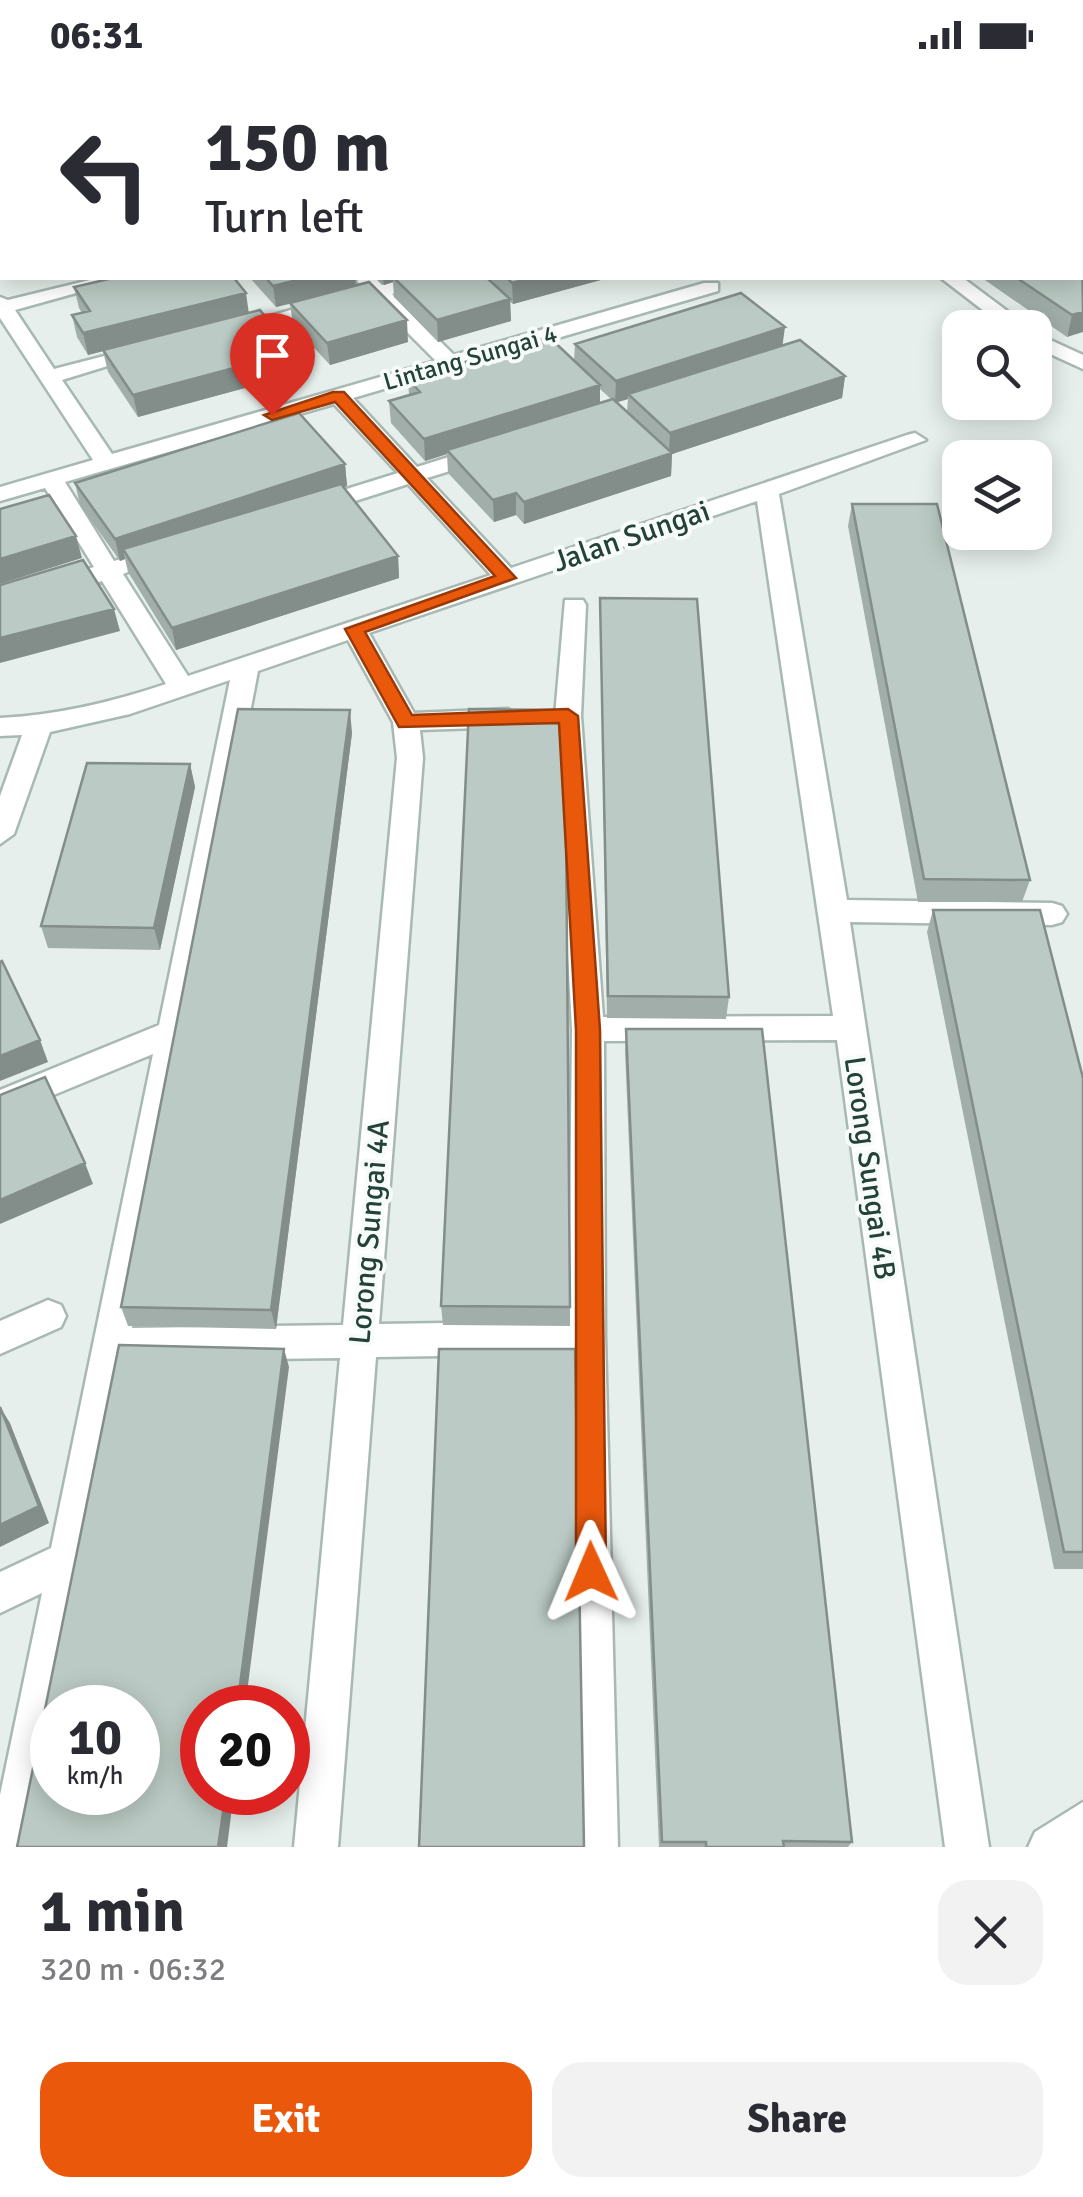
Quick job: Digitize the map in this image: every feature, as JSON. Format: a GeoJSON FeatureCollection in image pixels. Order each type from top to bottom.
{"type":"FeatureCollection","features":[{"type":"Feature","properties":{"kind":"street"},"geometry":{"type":"LineString","coordinates":[[106,464],[1,305],[111,280]]}},
{"type":"Feature","properties":{"kind":"street"},"geometry":{"type":"LineString","coordinates":[[214,334],[371,284],[410,280]]}},
{"type":"Feature","properties":{"kind":"street"},"geometry":{"type":"LineString","coordinates":[[954,280],[995,310]]}},
{"type":"Feature","properties":{"kind":"street"},"geometry":{"type":"LineString","coordinates":[[371,284],[450,363]]}},
{"type":"Feature","properties":{"kind":"street","name":"Lintang Sungai 4"},"geometry":{"type":"LineString","coordinates":[[0,494],[710,287]]}},
{"type":"Feature","properties":{"kind":"street"},"geometry":{"type":"LineString","coordinates":[[1052,347],[1083,362]]}},
{"type":"Feature","properties":{"kind":"street"},"geometry":{"type":"LineString","coordinates":[[49,377],[158,348]]}},
{"type":"Feature","properties":{"kind":"street"},"geometry":{"type":"LineString","coordinates":[[338,396],[507,578]]}},
{"type":"Feature","properties":{"kind":"street","name":"Jalan Sungai"},"geometry":{"type":"LineString","coordinates":[[0,727],[39,725],[121,708],[916,440]]}},
{"type":"Feature","properties":{"kind":"street"},"geometry":{"type":"LineString","coordinates":[[298,511],[507,445]]}},
{"type":"Feature","properties":{"kind":"street"},"geometry":{"type":"LineString","coordinates":[[51,480],[182,688]]}},
{"type":"Feature","properties":{"kind":"street","name":"Lorong Sungai 4B"},"geometry":{"type":"LineString","coordinates":[[767,490],[834,911],[967,1847]]}},
{"type":"Feature","properties":{"kind":"street"},"geometry":{"type":"LineString","coordinates":[[0,605],[184,547]]}},
{"type":"Feature","properties":{"kind":"street"},"geometry":{"type":"LineString","coordinates":[[574,605],[568,716],[588,1030],[587,1337],[596,1847]]}},
{"type":"Feature","properties":{"kind":"street","name":"Lorong Sungai 4A"},"geometry":{"type":"LineString","coordinates":[[316,1847],[410,758],[406,722],[354,629]]}},
{"type":"Feature","properties":{"kind":"street"},"geometry":{"type":"LineString","coordinates":[[11,1847],[246,666]]}},
{"type":"Feature","properties":{"kind":"street"},"geometry":{"type":"LineString","coordinates":[[406,722],[568,716]]}},
{"type":"Feature","properties":{"kind":"street"},"geometry":{"type":"LineString","coordinates":[[0,834],[39,725]]}},
{"type":"Feature","properties":{"kind":"street"},"geometry":{"type":"LineString","coordinates":[[834,911],[1052,914]]}},
{"type":"Feature","properties":{"kind":"street"},"geometry":{"type":"LineString","coordinates":[[588,1030],[850,1028]]}},
{"type":"Feature","properties":{"kind":"street"},"geometry":{"type":"LineString","coordinates":[[0,1104],[172,1033]]}},
{"type":"Feature","properties":{"kind":"street"},"geometry":{"type":"LineString","coordinates":[[0,1338],[48,1316]]}},
{"type":"Feature","properties":{"kind":"street"},"geometry":{"type":"LineString","coordinates":[[112,1345],[587,1337]]}},
{"type":"Feature","properties":{"kind":"street"},"geometry":{"type":"LineString","coordinates":[[0,1593],[68,1560]]}},
{"type":"Feature","properties":{"kind":"street"},"geometry":{"type":"LineString","coordinates":[[1050,1847],[1083,1824]]}},
{"type":"Feature","properties":{"kind":"building"},"geometry":{"type":"Polygon","coordinates":[[[104,280],[236,280],[246,293],[83,333],[72,315],[90,311],[74,287],[104,280]]]}},
{"type":"Feature","properties":{"kind":"building"},"geometry":{"type":"Polygon","coordinates":[[[268,280],[297,280],[273,286],[268,280]]]}},
{"type":"Feature","properties":{"kind":"building"},"geometry":{"type":"Polygon","coordinates":[[[396,280],[489,280],[510,299],[437,320],[396,280]]]}},
{"type":"Feature","properties":{"kind":"building"},"geometry":{"type":"Polygon","coordinates":[[[1020,280],[1082,280],[1083,312],[1072,315],[1020,280]]]}},
{"type":"Feature","properties":{"kind":"building"},"geometry":{"type":"Polygon","coordinates":[[[369,282],[407,320],[327,343],[290,303],[369,282]]]}},
{"type":"Feature","properties":{"kind":"building"},"geometry":{"type":"Polygon","coordinates":[[[741,293],[785,327],[616,381],[575,344],[741,293]]]}},
{"type":"Feature","properties":{"kind":"building"},"geometry":{"type":"Polygon","coordinates":[[[260,310],[294,352],[133,395],[103,350],[260,310]]]}},
{"type":"Feature","properties":{"kind":"building"},"geometry":{"type":"Polygon","coordinates":[[[549,337],[600,385],[424,439],[389,401],[420,392],[408,379],[549,337]]]}},
{"type":"Feature","properties":{"kind":"building"},"geometry":{"type":"Polygon","coordinates":[[[800,340],[845,376],[670,433],[628,394],[800,340]]]}},
{"type":"Feature","properties":{"kind":"building"},"geometry":{"type":"Polygon","coordinates":[[[613,399],[672,453],[524,502],[516,493],[493,500],[447,450],[613,399]]]}},
{"type":"Feature","properties":{"kind":"building"},"geometry":{"type":"Polygon","coordinates":[[[299,413],[345,464],[115,539],[75,483],[299,413]]]}},
{"type":"Feature","properties":{"kind":"building"},"geometry":{"type":"Polygon","coordinates":[[[341,484],[398,556],[172,628],[123,549],[341,484]]]}},
{"type":"Feature","properties":{"kind":"building"},"geometry":{"type":"Polygon","coordinates":[[[49,495],[76,536],[0,559],[0,509],[49,495]]]}},
{"type":"Feature","properties":{"kind":"building"},"geometry":{"type":"Polygon","coordinates":[[[852,504],[937,504],[942,550],[948,550],[1030,880],[924,879],[852,504]]]}},
{"type":"Feature","properties":{"kind":"building"},"geometry":{"type":"Polygon","coordinates":[[[83,560],[114,609],[0,638],[0,585],[83,560]]]}},
{"type":"Feature","properties":{"kind":"building"},"geometry":{"type":"Polygon","coordinates":[[[600,598],[697,599],[729,997],[608,996],[600,598]]]}},
{"type":"Feature","properties":{"kind":"building"},"geometry":{"type":"Polygon","coordinates":[[[238,709],[350,710],[271,1310],[121,1307],[238,709]]]}},
{"type":"Feature","properties":{"kind":"building"},"geometry":{"type":"Polygon","coordinates":[[[469,709],[565,710],[570,1307],[441,1306],[469,709]]]}},
{"type":"Feature","properties":{"kind":"building"},"geometry":{"type":"Polygon","coordinates":[[[87,763],[190,764],[154,928],[41,926],[87,763]]]}},
{"type":"Feature","properties":{"kind":"building"},"geometry":{"type":"Polygon","coordinates":[[[933,910],[1040,910],[1083,1078],[1083,1552],[1064,1552],[933,910]]]}},
{"type":"Feature","properties":{"kind":"building"},"geometry":{"type":"Polygon","coordinates":[[[0,962],[40,1040],[0,1056],[0,962]]]}},
{"type":"Feature","properties":{"kind":"building"},"geometry":{"type":"Polygon","coordinates":[[[626,1029],[762,1029],[852,1842],[783,1841],[784,1847],[706,1847],[706,1842],[662,1842],[626,1029]]]}},
{"type":"Feature","properties":{"kind":"building"},"geometry":{"type":"Polygon","coordinates":[[[45,1077],[85,1163],[0,1200],[0,1095],[45,1077]]]}},
{"type":"Feature","properties":{"kind":"building"},"geometry":{"type":"Polygon","coordinates":[[[119,1345],[284,1349],[240,1685],[180,1685],[180,1815],[223,1815],[218,1847],[17,1847],[30,1783],[30,1815],[160,1815],[160,1685],[50,1685],[119,1345]]]}},
{"type":"Feature","properties":{"kind":"building"},"geometry":{"type":"Polygon","coordinates":[[[439,1349],[575,1349],[584,1847],[419,1847],[439,1349]]]}},
{"type":"Feature","properties":{"kind":"building"},"geometry":{"type":"Polygon","coordinates":[[[0,1407],[39,1506],[0,1525],[0,1407]]]}},
{"type":"Feature","properties":{"kind":"route"},"geometry":{"type":"LineString","coordinates":[[272,415],[338,396],[507,578],[354,629],[406,722],[568,716],[588,1030],[591,1572]]}}]}
